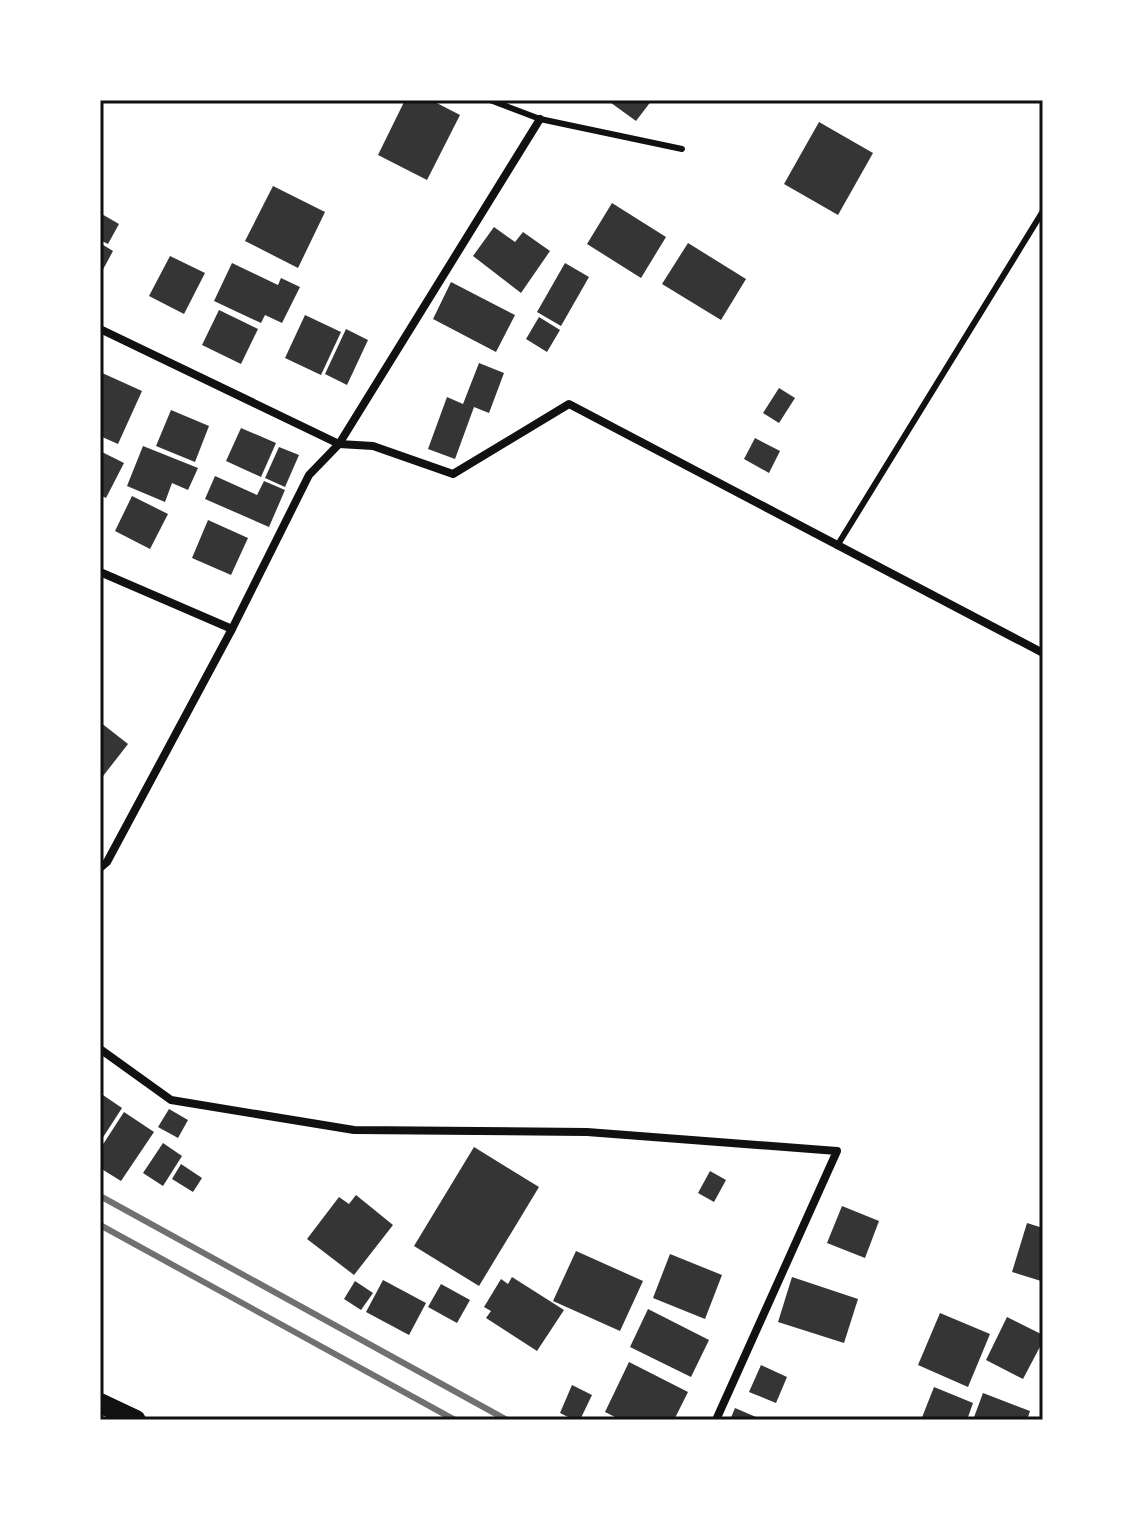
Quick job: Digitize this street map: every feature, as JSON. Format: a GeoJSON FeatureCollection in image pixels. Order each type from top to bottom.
{"type":"FeatureCollection","features":[{"type":"Feature","properties":{"kind":"main road"},"geometry":{"type":"LineString","coordinates":[[100,1403],[136,1420]]}},
{"type":"Feature","properties":{"kind":"street"},"geometry":{"type":"LineString","coordinates":[[100,868],[107,862],[232,629],[309,475],[339,444],[540,119]]}},
{"type":"Feature","properties":{"kind":"street"},"geometry":{"type":"LineString","coordinates":[[100,329],[339,444],[373,446],[453,474],[569,404],[1043,653]]}},
{"type":"Feature","properties":{"kind":"street"},"geometry":{"type":"LineString","coordinates":[[100,572],[232,629]]}},
{"type":"Feature","properties":{"kind":"street"},"geometry":{"type":"LineString","coordinates":[[100,1049],[171,1100],[354,1130],[587,1132],[837,1151],[716,1420]]}},
{"type":"Feature","properties":{"kind":"lane"},"geometry":{"type":"LineString","coordinates":[[490,100],[540,119],[682,149]]}},
{"type":"Feature","properties":{"kind":"lane"},"geometry":{"type":"LineString","coordinates":[[837,546],[1043,211]]}},
{"type":"Feature","properties":{"kind":"building"},"geometry":{"type":"Polygon","coordinates":[[[405,100],[431,100],[460,115],[427,180],[378,155],[405,100]]]}},
{"type":"Feature","properties":{"kind":"building"},"geometry":{"type":"Polygon","coordinates":[[[607,100],[652,100],[636,121],[607,100]]]}},
{"type":"Feature","properties":{"kind":"building"},"geometry":{"type":"Polygon","coordinates":[[[819,122],[873,153],[838,215],[784,184],[819,122]]]}},
{"type":"Feature","properties":{"kind":"building"},"geometry":{"type":"Polygon","coordinates":[[[273,186],[325,212],[298,268],[245,241],[273,186]]]}},
{"type":"Feature","properties":{"kind":"building"},"geometry":{"type":"Polygon","coordinates":[[[612,203],[666,237],[641,278],[587,244],[612,203]]]}},
{"type":"Feature","properties":{"kind":"building"},"geometry":{"type":"Polygon","coordinates":[[[100,213],[119,224],[108,244],[100,240],[100,213]]]}},
{"type":"Feature","properties":{"kind":"building"},"geometry":{"type":"Polygon","coordinates":[[[494,227],[515,242],[523,232],[550,251],[521,293],[473,256],[494,227]]]}},
{"type":"Feature","properties":{"kind":"building"},"geometry":{"type":"Polygon","coordinates":[[[100,243],[113,251],[100,275],[100,243]]]}},
{"type":"Feature","properties":{"kind":"building"},"geometry":{"type":"Polygon","coordinates":[[[688,243],[746,279],[721,320],[662,284],[688,243]]]}},
{"type":"Feature","properties":{"kind":"building"},"geometry":{"type":"Polygon","coordinates":[[[170,256],[205,273],[184,314],[149,296],[170,256]]]}},
{"type":"Feature","properties":{"kind":"building"},"geometry":{"type":"Polygon","coordinates":[[[232,263],[278,285],[281,278],[300,287],[282,323],[265,315],[261,323],[214,301],[232,263]]]}},
{"type":"Feature","properties":{"kind":"building"},"geometry":{"type":"Polygon","coordinates":[[[565,263],[589,277],[561,326],[537,312],[565,263]]]}},
{"type":"Feature","properties":{"kind":"building"},"geometry":{"type":"Polygon","coordinates":[[[451,282],[515,315],[496,352],[433,319],[451,282]]]}},
{"type":"Feature","properties":{"kind":"building"},"geometry":{"type":"Polygon","coordinates":[[[219,310],[258,329],[241,364],[202,345],[219,310]]]}},
{"type":"Feature","properties":{"kind":"building"},"geometry":{"type":"Polygon","coordinates":[[[305,315],[341,332],[321,375],[285,358],[305,315]]]}},
{"type":"Feature","properties":{"kind":"building"},"geometry":{"type":"Polygon","coordinates":[[[539,317],[560,330],[547,352],[526,339],[539,317]]]}},
{"type":"Feature","properties":{"kind":"building"},"geometry":{"type":"Polygon","coordinates":[[[346,329],[368,340],[347,385],[325,374],[346,329]]]}},
{"type":"Feature","properties":{"kind":"building"},"geometry":{"type":"Polygon","coordinates":[[[479,363],[504,373],[489,413],[474,407],[455,459],[428,449],[447,397],[463,404],[479,363]]]}},
{"type":"Feature","properties":{"kind":"building"},"geometry":{"type":"Polygon","coordinates":[[[100,372],[142,391],[118,444],[100,436],[100,372]]]}},
{"type":"Feature","properties":{"kind":"building"},"geometry":{"type":"Polygon","coordinates":[[[779,388],[795,398],[779,423],[763,413],[779,388]]]}},
{"type":"Feature","properties":{"kind":"building"},"geometry":{"type":"Polygon","coordinates":[[[171,410],[209,426],[195,462],[156,446],[171,410]]]}},
{"type":"Feature","properties":{"kind":"building"},"geometry":{"type":"Polygon","coordinates":[[[241,428],[276,443],[261,477],[226,461],[241,428]]]}},
{"type":"Feature","properties":{"kind":"building"},"geometry":{"type":"Polygon","coordinates":[[[755,438],[780,451],[769,473],[744,459],[755,438]]]}},
{"type":"Feature","properties":{"kind":"building"},"geometry":{"type":"Polygon","coordinates":[[[143,446],[198,468],[188,490],[172,483],[165,502],[127,486],[143,446]]]}},
{"type":"Feature","properties":{"kind":"building"},"geometry":{"type":"Polygon","coordinates":[[[279,447],[299,455],[285,487],[265,478],[279,447]]]}},
{"type":"Feature","properties":{"kind":"building"},"geometry":{"type":"Polygon","coordinates":[[[100,451],[124,463],[106,498],[100,495],[100,451]]]}},
{"type":"Feature","properties":{"kind":"building"},"geometry":{"type":"Polygon","coordinates":[[[215,476],[257,495],[264,481],[285,490],[269,527],[205,499],[215,476]]]}},
{"type":"Feature","properties":{"kind":"building"},"geometry":{"type":"Polygon","coordinates":[[[132,496],[168,514],[150,549],[115,531],[132,496]]]}},
{"type":"Feature","properties":{"kind":"building"},"geometry":{"type":"Polygon","coordinates":[[[208,520],[248,538],[231,575],[192,558],[208,520]]]}},
{"type":"Feature","properties":{"kind":"building"},"geometry":{"type":"Polygon","coordinates":[[[100,722],[128,744],[100,780],[100,722]]]}},
{"type":"Feature","properties":{"kind":"building"},"geometry":{"type":"Polygon","coordinates":[[[100,1093],[122,1108],[100,1142],[100,1093]]]}},
{"type":"Feature","properties":{"kind":"building"},"geometry":{"type":"Polygon","coordinates":[[[169,1109],[188,1120],[178,1138],[158,1127],[169,1109]]]}},
{"type":"Feature","properties":{"kind":"building"},"geometry":{"type":"Polygon","coordinates":[[[124,1112],[154,1132],[121,1181],[100,1168],[100,1149],[124,1112]]]}},
{"type":"Feature","properties":{"kind":"building"},"geometry":{"type":"Polygon","coordinates":[[[163,1143],[182,1156],[163,1186],[143,1173],[163,1143]]]}},
{"type":"Feature","properties":{"kind":"building"},"geometry":{"type":"Polygon","coordinates":[[[474,1147],[539,1187],[479,1286],[414,1246],[474,1147]]]}},
{"type":"Feature","properties":{"kind":"building"},"geometry":{"type":"Polygon","coordinates":[[[181,1164],[202,1178],[193,1192],[172,1179],[181,1164]]]}},
{"type":"Feature","properties":{"kind":"building"},"geometry":{"type":"Polygon","coordinates":[[[710,1171],[726,1180],[714,1202],[698,1193],[710,1171]]]}},
{"type":"Feature","properties":{"kind":"building"},"geometry":{"type":"Polygon","coordinates":[[[356,1195],[393,1225],[354,1275],[307,1239],[339,1197],[349,1204],[356,1195]]]}},
{"type":"Feature","properties":{"kind":"building"},"geometry":{"type":"Polygon","coordinates":[[[842,1206],[879,1221],[865,1258],[827,1243],[842,1206]]]}},
{"type":"Feature","properties":{"kind":"building"},"geometry":{"type":"Polygon","coordinates":[[[1027,1223],[1043,1228],[1041,1281],[1012,1272],[1027,1223]]]}},
{"type":"Feature","properties":{"kind":"building"},"geometry":{"type":"Polygon","coordinates":[[[576,1251],[643,1281],[620,1331],[553,1301],[576,1251]]]}},
{"type":"Feature","properties":{"kind":"building"},"geometry":{"type":"Polygon","coordinates":[[[670,1254],[722,1275],[705,1319],[653,1298],[670,1254]]]}},
{"type":"Feature","properties":{"kind":"building"},"geometry":{"type":"Polygon","coordinates":[[[512,1277],[564,1310],[537,1351],[486,1318],[491,1311],[484,1307],[501,1279],[508,1284],[512,1277]]]}},
{"type":"Feature","properties":{"kind":"building"},"geometry":{"type":"Polygon","coordinates":[[[792,1277],[858,1299],[844,1343],[778,1322],[792,1277]]]}},
{"type":"Feature","properties":{"kind":"building"},"geometry":{"type":"Polygon","coordinates":[[[383,1280],[426,1303],[409,1335],[366,1312],[383,1280]]]}},
{"type":"Feature","properties":{"kind":"building"},"geometry":{"type":"Polygon","coordinates":[[[355,1281],[373,1293],[361,1310],[344,1299],[355,1281]]]}},
{"type":"Feature","properties":{"kind":"building"},"geometry":{"type":"Polygon","coordinates":[[[441,1284],[470,1300],[457,1323],[428,1307],[441,1284]]]}},
{"type":"Feature","properties":{"kind":"building"},"geometry":{"type":"Polygon","coordinates":[[[648,1309],[709,1340],[691,1377],[630,1347],[648,1309]]]}},
{"type":"Feature","properties":{"kind":"building"},"geometry":{"type":"Polygon","coordinates":[[[940,1313],[990,1334],[968,1387],[918,1365],[940,1313]]]}},
{"type":"Feature","properties":{"kind":"building"},"geometry":{"type":"Polygon","coordinates":[[[1007,1317],[1043,1335],[1043,1341],[1023,1379],[986,1360],[1007,1317]]]}},
{"type":"Feature","properties":{"kind":"building"},"geometry":{"type":"Polygon","coordinates":[[[629,1362],[688,1392],[674,1420],[621,1420],[605,1412],[629,1362]]]}},
{"type":"Feature","properties":{"kind":"building"},"geometry":{"type":"Polygon","coordinates":[[[761,1365],[787,1377],[776,1403],[749,1392],[761,1365]]]}},
{"type":"Feature","properties":{"kind":"building"},"geometry":{"type":"Polygon","coordinates":[[[572,1385],[592,1395],[580,1420],[560,1413],[572,1385]]]}},
{"type":"Feature","properties":{"kind":"building"},"geometry":{"type":"Polygon","coordinates":[[[934,1387],[973,1403],[967,1420],[921,1420],[934,1387]]]}},
{"type":"Feature","properties":{"kind":"building"},"geometry":{"type":"Polygon","coordinates":[[[983,1393],[1030,1411],[1027,1420],[973,1420],[983,1393]]]}},
{"type":"Feature","properties":{"kind":"building"},"geometry":{"type":"Polygon","coordinates":[[[735,1408],[763,1420],[730,1420],[735,1408]]]}},
{"type":"Feature","properties":{"kind":"railway"},"geometry":{"type":"LineString","coordinates":[[100,1196],[507,1420]]}},
{"type":"Feature","properties":{"kind":"railway"},"geometry":{"type":"LineString","coordinates":[[100,1225],[455,1420]]}}]}
